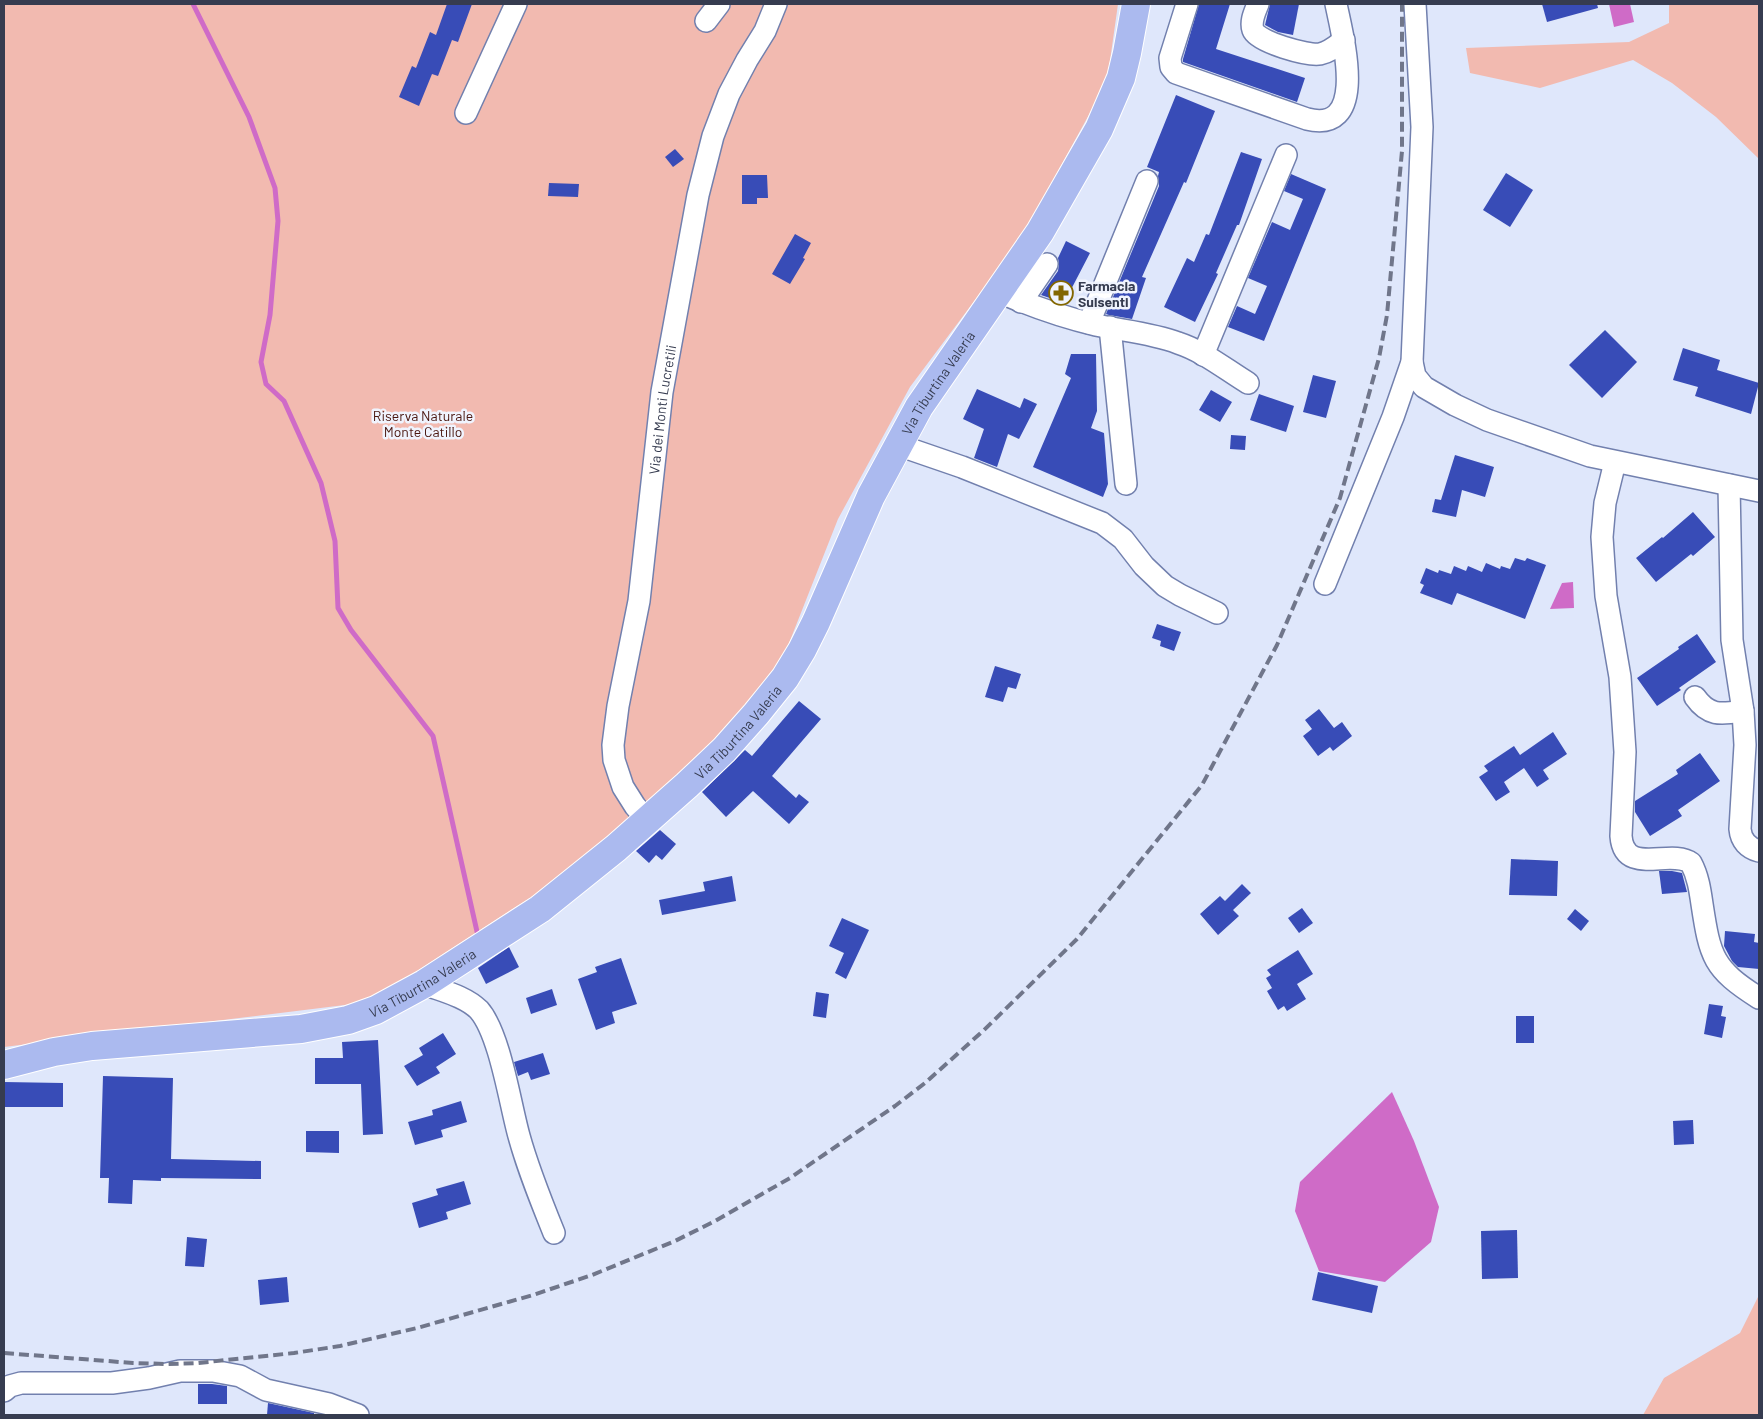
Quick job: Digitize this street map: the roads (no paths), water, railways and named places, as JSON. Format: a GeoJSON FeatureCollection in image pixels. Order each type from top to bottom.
{"type":"FeatureCollection","features":[{"type":"Feature","properties":{"kind":"main road","name":"Via Tiburtina Valeria"},"geometry":{"type":"LineString","coordinates":[[4,1066],[54,1052],[100,1045],[270,1033],[332,1024],[376,1010],[424,984],[540,909],[648,821],[736,736],[785,678],[810,635],[861,517],[919,407],[1010,297],[1040,232],[1104,118],[1121,78],[1136,4]]}},
{"type":"Feature","properties":{"kind":"street"},"geometry":{"type":"LineString","coordinates":[[466,113],[516,4]]}},
{"type":"Feature","properties":{"kind":"street"},"geometry":{"type":"LineString","coordinates":[[706,21],[720,4]]}},
{"type":"Feature","properties":{"kind":"street","name":"Via dei Monti Lucretili"},"geometry":{"type":"LineString","coordinates":[[648,821],[635,806],[624,787],[614,760],[613,745],[620,694],[638,606],[662,392],[696,205],[713,136],[729,94],[765,31],[776,4]]}},
{"type":"Feature","properties":{"kind":"street"},"geometry":{"type":"LineString","coordinates":[[1187,4],[1170,58],[1171,67],[1176,74],[1313,120],[1330,119],[1337,114],[1342,105],[1348,81],[1344,40],[1336,4]]}},
{"type":"Feature","properties":{"kind":"street"},"geometry":{"type":"LineString","coordinates":[[1258,4],[1253,17],[1252,27],[1256,35],[1264,40],[1302,52],[1318,54],[1332,49],[1344,40]]}},
{"type":"Feature","properties":{"kind":"street"},"geometry":{"type":"LineString","coordinates":[[1415,4],[1422,127],[1412,362],[1415,376],[1421,384],[1461,408],[1576,452],[1615,462],[1759,491]]}},
{"type":"Feature","properties":{"kind":"street"},"geometry":{"type":"LineString","coordinates":[[1203,355],[1286,155]]}},
{"type":"Feature","properties":{"kind":"street"},"geometry":{"type":"LineString","coordinates":[[1089,323],[1147,182]]}},
{"type":"Feature","properties":{"kind":"street"},"geometry":{"type":"LineString","coordinates":[[1047,264],[1010,297],[1045,311],[1089,323],[1166,338],[1203,355],[1248,382]]}},
{"type":"Feature","properties":{"kind":"street"},"geometry":{"type":"LineString","coordinates":[[1110,328],[1126,484]]}},
{"type":"Feature","properties":{"kind":"street"},"geometry":{"type":"LineString","coordinates":[[1325,584],[1393,417],[1412,362]]}},
{"type":"Feature","properties":{"kind":"street"},"geometry":{"type":"LineString","coordinates":[[898,445],[962,467],[1102,523],[1123,539],[1144,566],[1165,586],[1217,614]]}},
{"type":"Feature","properties":{"kind":"street"},"geometry":{"type":"LineString","coordinates":[[1615,462],[1605,503],[1602,537],[1606,596],[1620,677],[1625,752],[1622,846],[1633,857],[1683,859],[1691,863],[1698,883],[1706,931],[1714,955],[1723,971],[1737,984],[1759,998]]}},
{"type":"Feature","properties":{"kind":"street"},"geometry":{"type":"LineString","coordinates":[[1729,485],[1732,640],[1743,711],[1752,741],[1741,834],[1746,844],[1759,852]]}},
{"type":"Feature","properties":{"kind":"street"},"geometry":{"type":"LineString","coordinates":[[1695,698],[1710,712],[1725,714],[1743,711]]}},
{"type":"Feature","properties":{"kind":"street"},"geometry":{"type":"LineString","coordinates":[[424,984],[465,1000],[484,1017],[498,1051],[525,1157],[554,1233]]}},
{"type":"Feature","properties":{"kind":"street"},"geometry":{"type":"LineString","coordinates":[[4,1391],[16,1384],[112,1383],[177,1372],[204,1370],[240,1376],[266,1390],[329,1404],[358,1415]]}},
{"type":"Feature","properties":{"kind":"waterway"},"geometry":{"type":"LineString","coordinates":[[193,4],[249,117],[275,188],[278,221],[270,315],[261,362],[266,384],[284,401],[321,483],[335,541],[338,608],[351,630],[433,736],[478,936]]}},
{"type":"Feature","properties":{"kind":"railway"},"geometry":{"type":"LineString","coordinates":[[4,1353],[167,1364],[198,1363],[294,1353],[340,1346],[417,1328],[533,1295],[592,1275],[675,1241],[715,1221],[790,1178],[895,1106],[925,1083],[984,1030],[1077,939],[1202,785],[1277,645],[1340,498],[1379,358],[1387,315],[1402,151],[1402,4]]}},
{"type":"Feature","properties":{"kind":"place","name":"Farmacia Sulsenti"},"geometry":{"type":"Point","coordinates":[1061,293]}},
{"type":"Feature","properties":{"kind":"park label","name":"Riserva Naturale Monte Catillo"},"geometry":{"type":"Point","coordinates":[423,424]}}]}
